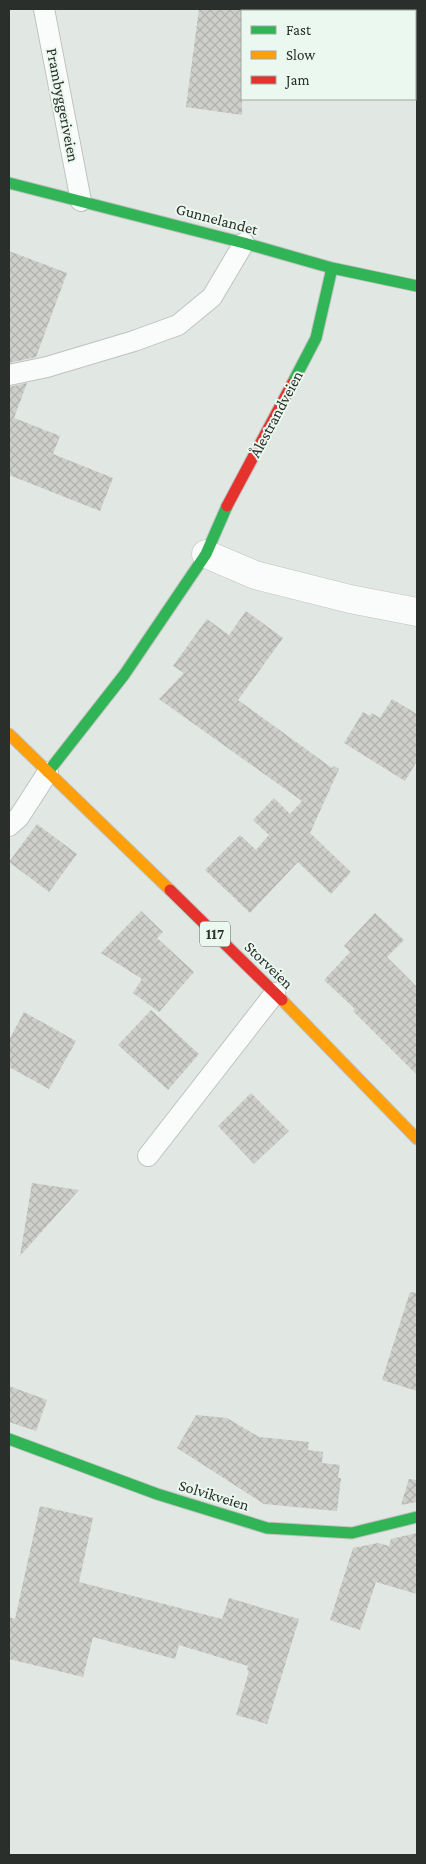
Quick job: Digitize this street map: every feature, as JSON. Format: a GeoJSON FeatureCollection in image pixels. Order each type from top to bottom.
{"type":"FeatureCollection","features":[{"type":"Feature","properties":{"kind":"street","name":"Gunnelandet"},"geometry":{"type":"LineString","coordinates":[[9,183],[244,243],[332,268],[417,286]]}},
{"type":"Feature","properties":{"kind":"street","name":"Ålestrandveien"},"geometry":{"type":"LineString","coordinates":[[48,772],[124,675],[206,554],[227,506],[316,338],[332,268]]}},
{"type":"Feature","properties":{"kind":"street"},"geometry":{"type":"LineString","coordinates":[[206,554],[255,575],[417,612]]}},
{"type":"Feature","properties":{"kind":"street","name":"Storveien"},"geometry":{"type":"LineString","coordinates":[[9,734],[275,993],[364,1082],[417,1139]]}},
{"type":"Feature","properties":{"kind":"street","name":"Solvikveien"},"geometry":{"type":"LineString","coordinates":[[9,1439],[157,1494],[267,1528],[352,1533],[417,1518]]}},
{"type":"Feature","properties":{"kind":"lane","name":"Prambyggeriveien"},"geometry":{"type":"LineString","coordinates":[[44,9],[81,201]]}},
{"type":"Feature","properties":{"kind":"lane"},"geometry":{"type":"LineString","coordinates":[[9,374],[47,367],[134,341],[178,325],[212,297],[244,243]]}},
{"type":"Feature","properties":{"kind":"lane"},"geometry":{"type":"LineString","coordinates":[[9,826],[20,817],[48,772]]}},
{"type":"Feature","properties":{"kind":"lane"},"geometry":{"type":"LineString","coordinates":[[148,1156],[275,993]]}},
{"type":"Feature","properties":{"kind":"building"},"geometry":{"type":"Polygon","coordinates":[[[199,9],[242,9],[242,115],[186,107],[199,9]]]}},
{"type":"Feature","properties":{"kind":"building"},"geometry":{"type":"Polygon","coordinates":[[[9,251],[67,273],[36,357],[9,363],[9,251]]]}},
{"type":"Feature","properties":{"kind":"building"},"geometry":{"type":"Polygon","coordinates":[[[27,383],[14,418],[60,436],[53,454],[113,478],[100,511],[9,475],[9,387],[27,383]]]}},
{"type":"Feature","properties":{"kind":"building"},"geometry":{"type":"Polygon","coordinates":[[[246,611],[283,638],[238,700],[332,768],[334,766],[339,769],[310,833],[351,872],[331,894],[298,862],[250,913],[205,870],[240,835],[256,850],[269,835],[253,820],[274,798],[290,814],[302,801],[159,699],[184,673],[173,666],[207,619],[229,635],[246,611]]]}},
{"type":"Feature","properties":{"kind":"building"},"geometry":{"type":"Polygon","coordinates":[[[392,699],[417,714],[417,761],[405,781],[344,743],[363,712],[370,716],[372,713],[380,718],[392,699]]]}},
{"type":"Feature","properties":{"kind":"building"},"geometry":{"type":"Polygon","coordinates":[[[37,824],[77,854],[49,892],[9,862],[37,824]]]}},
{"type":"Feature","properties":{"kind":"building"},"geometry":{"type":"Polygon","coordinates":[[[141,911],[163,932],[157,938],[194,972],[159,1012],[133,993],[142,979],[101,953],[141,911]]]}},
{"type":"Feature","properties":{"kind":"building"},"geometry":{"type":"Polygon","coordinates":[[[375,913],[404,940],[387,957],[417,987],[417,1075],[353,1011],[355,1009],[324,980],[350,952],[344,946],[375,913]]]}},
{"type":"Feature","properties":{"kind":"building"},"geometry":{"type":"Polygon","coordinates":[[[151,1010],[199,1054],[168,1090],[118,1045],[151,1010]]]}},
{"type":"Feature","properties":{"kind":"building"},"geometry":{"type":"Polygon","coordinates":[[[24,1012],[76,1041],[49,1089],[9,1067],[9,1040],[24,1012]]]}},
{"type":"Feature","properties":{"kind":"building"},"geometry":{"type":"Polygon","coordinates":[[[251,1093],[289,1131],[254,1164],[218,1126],[251,1093]]]}},
{"type":"Feature","properties":{"kind":"building"},"geometry":{"type":"Polygon","coordinates":[[[32,1183],[79,1190],[20,1256],[32,1183]]]}},
{"type":"Feature","properties":{"kind":"building"},"geometry":{"type":"Polygon","coordinates":[[[410,1292],[417,1293],[417,1391],[382,1380],[410,1292]]]}},
{"type":"Feature","properties":{"kind":"building"},"geometry":{"type":"Polygon","coordinates":[[[9,1386],[47,1400],[36,1431],[9,1422],[9,1386]]]}},
{"type":"Feature","properties":{"kind":"building"},"geometry":{"type":"Polygon","coordinates":[[[196,1415],[227,1418],[259,1437],[309,1442],[308,1450],[323,1452],[322,1463],[340,1465],[338,1478],[341,1478],[337,1511],[264,1504],[177,1448],[196,1415]]]}},
{"type":"Feature","properties":{"kind":"building"},"geometry":{"type":"Polygon","coordinates":[[[409,1479],[417,1480],[417,1502],[401,1505],[409,1479]]]}},
{"type":"Feature","properties":{"kind":"building"},"geometry":{"type":"Polygon","coordinates":[[[40,1506],[93,1518],[79,1582],[222,1619],[229,1598],[299,1619],[267,1724],[236,1715],[249,1671],[247,1670],[248,1666],[179,1645],[175,1659],[93,1637],[83,1677],[9,1659],[9,1617],[15,1619],[40,1506]]]}},
{"type":"Feature","properties":{"kind":"building"},"geometry":{"type":"Polygon","coordinates":[[[417,1533],[417,1594],[376,1582],[360,1630],[330,1620],[353,1548],[378,1543],[389,1546],[391,1539],[417,1533]]]}},
{"type":"Feature","properties":{"kind":"traffic: fast"},"geometry":{"type":"LineString","coordinates":[[9,183],[244,243],[332,268],[417,286]]}},
{"type":"Feature","properties":{"kind":"traffic: fast"},"geometry":{"type":"LineString","coordinates":[[292,384],[316,338],[332,268]]}},
{"type":"Feature","properties":{"kind":"traffic: fast"},"geometry":{"type":"LineString","coordinates":[[48,772],[124,675],[206,554],[227,506]]}},
{"type":"Feature","properties":{"kind":"traffic: fast"},"geometry":{"type":"LineString","coordinates":[[9,1439],[157,1494],[267,1528],[352,1533],[417,1517]]}},
{"type":"Feature","properties":{"kind":"traffic: slow"},"geometry":{"type":"LineString","coordinates":[[9,734],[170,890]]}},
{"type":"Feature","properties":{"kind":"traffic: slow"},"geometry":{"type":"LineString","coordinates":[[282,1000],[417,1139]]}},
{"type":"Feature","properties":{"kind":"traffic: jam"},"geometry":{"type":"LineString","coordinates":[[227,506],[292,384]]}},
{"type":"Feature","properties":{"kind":"traffic: jam"},"geometry":{"type":"LineString","coordinates":[[170,890],[282,1000]]}}]}
